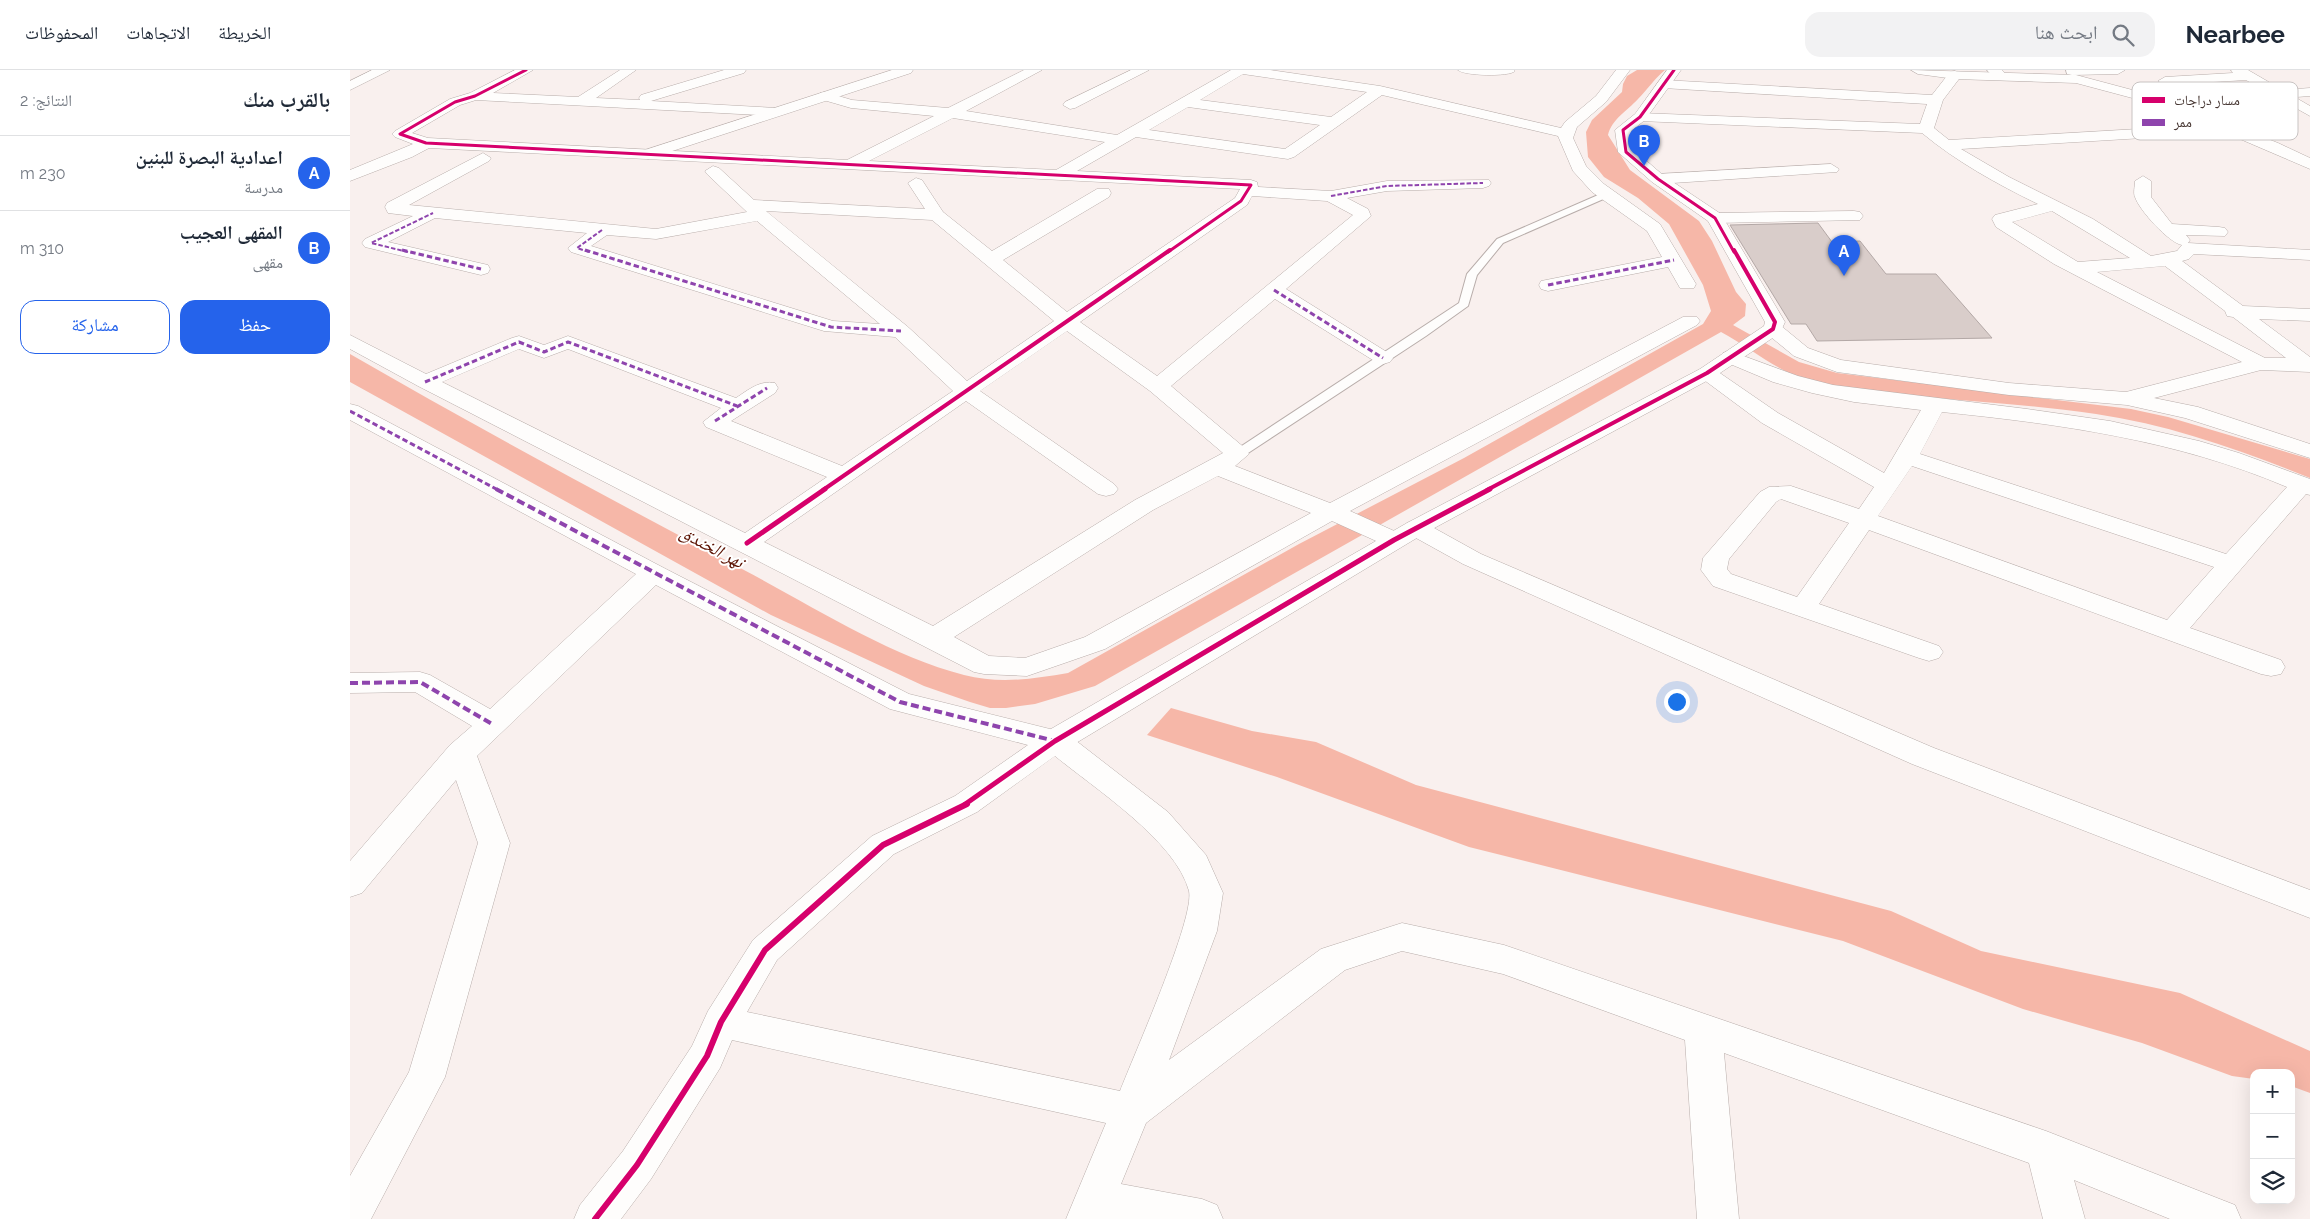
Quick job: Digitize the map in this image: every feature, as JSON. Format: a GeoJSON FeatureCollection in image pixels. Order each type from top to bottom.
{"type":"FeatureCollection","features":[{"type":"Feature","properties":{"kind":"street"},"geometry":{"type":"LineString","coordinates":[[350,86],[383,70]]}},
{"type":"Feature","properties":{"kind":"street"},"geometry":{"type":"LineString","coordinates":[[526,70],[476,96],[455,102],[400,134],[426,143],[1059,175],[1246,193],[1331,196],[1388,186],[1483,183]]}},
{"type":"Feature","properties":{"kind":"street"},"geometry":{"type":"LineString","coordinates":[[580,102],[629,70]]}},
{"type":"Feature","properties":{"kind":"street"},"geometry":{"type":"LineString","coordinates":[[628,104],[739,70]]}},
{"type":"Feature","properties":{"kind":"street"},"geometry":{"type":"LineString","coordinates":[[630,166],[648,154],[906,70]]}},
{"type":"Feature","properties":{"kind":"street"},"geometry":{"type":"LineString","coordinates":[[850,164],[1035,70]]}},
{"type":"Feature","properties":{"kind":"street"},"geometry":{"type":"LineString","coordinates":[[1070,105],[1142,70]]}},
{"type":"Feature","properties":{"kind":"street"},"geometry":{"type":"LineString","coordinates":[[1059,175],[1241,70],[1380,90],[1565,133]]}},
{"type":"Feature","properties":{"kind":"street"},"geometry":{"type":"LineString","coordinates":[[1289,77],[1306,70]]}},
{"type":"Feature","properties":{"kind":"street"},"geometry":{"type":"LineString","coordinates":[[1466,70],[1508,72]]}},
{"type":"Feature","properties":{"kind":"street"},"geometry":{"type":"LineString","coordinates":[[1623,70],[1601,99],[1570,125],[1565,133],[1569,150],[1579,168],[1605,195],[1654,228],[1687,284]]}},
{"type":"Feature","properties":{"kind":"street"},"geometry":{"type":"LineString","coordinates":[[595,1219],[643,1157],[707,1056],[722,1022],[766,950],[883,845],[966,804],[1055,741],[1398,534],[1707,373],[1769,332],[1774,322],[1715,218],[1658,179],[1626,152],[1623,130],[1640,117],[1674,70]]}},
{"type":"Feature","properties":{"kind":"street"},"geometry":{"type":"LineString","coordinates":[[1918,70],[1955,76],[2118,70]]}},
{"type":"Feature","properties":{"kind":"street"},"geometry":{"type":"LineString","coordinates":[[2073,73],[2132,92]]}},
{"type":"Feature","properties":{"kind":"street"},"geometry":{"type":"LineString","coordinates":[[2164,81],[2243,73],[2258,82]]}},
{"type":"Feature","properties":{"kind":"street"},"geometry":{"type":"LineString","coordinates":[[1926,129],[1936,100],[1955,76]]}},
{"type":"Feature","properties":{"kind":"street"},"geometry":{"type":"LineString","coordinates":[[1663,84],[1936,100]]}},
{"type":"Feature","properties":{"kind":"street"},"geometry":{"type":"LineString","coordinates":[[1134,132],[1288,154],[1380,90]]}},
{"type":"Feature","properties":{"kind":"street"},"geometry":{"type":"LineString","coordinates":[[476,96],[777,112]]}},
{"type":"Feature","properties":{"kind":"street"},"geometry":{"type":"LineString","coordinates":[[825,96],[851,104],[950,113],[1119,140]]}},
{"type":"Feature","properties":{"kind":"street"},"geometry":{"type":"LineString","coordinates":[[1186,102],[1334,122]]}},
{"type":"Feature","properties":{"kind":"street"},"geometry":{"type":"LineString","coordinates":[[2298,105],[2310,112]]}},
{"type":"Feature","properties":{"kind":"street"},"geometry":{"type":"LineString","coordinates":[[1640,117],[1926,129],[1944,145],[1969,162],[2087,223],[2148,262]]}},
{"type":"Feature","properties":{"kind":"street"},"geometry":{"type":"LineString","coordinates":[[1944,145],[2132,136]]}},
{"type":"Feature","properties":{"kind":"street"},"geometry":{"type":"LineString","coordinates":[[2256,140],[2310,164]]}},
{"type":"Feature","properties":{"kind":"street"},"geometry":{"type":"LineString","coordinates":[[350,176],[406,154],[426,143]]}},
{"type":"Feature","properties":{"kind":"street"},"geometry":{"type":"LineString","coordinates":[[2281,150],[2310,151]]}},
{"type":"Feature","properties":{"kind":"street"},"geometry":{"type":"LineString","coordinates":[[406,154],[1162,196]]}},
{"type":"Feature","properties":{"kind":"street"},"geometry":{"type":"LineString","coordinates":[[483,158],[392,208],[602,230],[660,234],[755,210],[937,215]]}},
{"type":"Feature","properties":{"kind":"street"},"geometry":{"type":"LineString","coordinates":[[1658,179],[1831,169]]}},
{"type":"Feature","properties":{"kind":"street"},"geometry":{"type":"LineString","coordinates":[[713,171],[755,210],[902,331],[967,392],[1106,489]]}},
{"type":"Feature","properties":{"kind":"street"},"geometry":{"type":"LineString","coordinates":[[2143,181],[2143,197],[2167,229],[2189,248],[2310,255]]}},
{"type":"Feature","properties":{"kind":"street"},"geometry":{"type":"LineString","coordinates":[[916,183],[937,215],[1066,321],[1158,386],[1238,454],[1144,505],[934,638]]}},
{"type":"Feature","properties":{"kind":"street"},"geometry":{"type":"LineString","coordinates":[[991,260],[1103,193]]}},
{"type":"Feature","properties":{"kind":"street"},"geometry":{"type":"LineString","coordinates":[[1211,199],[1246,193]]}},
{"type":"Feature","properties":{"kind":"street"},"geometry":{"type":"LineString","coordinates":[[748,544],[967,392],[1246,193]]}},
{"type":"Feature","properties":{"kind":"street"},"geometry":{"type":"LineString","coordinates":[[1158,386],[1362,216],[1362,213],[1331,196]]}},
{"type":"Feature","properties":{"kind":"street"},"geometry":{"type":"LineString","coordinates":[[2052,206],[2001,219],[2002,223],[2076,268],[2261,364]]}},
{"type":"Feature","properties":{"kind":"street"},"geometry":{"type":"LineString","coordinates":[[433,213],[371,243],[481,269]]}},
{"type":"Feature","properties":{"kind":"street"},"geometry":{"type":"LineString","coordinates":[[1715,218],[1854,216]]}},
{"type":"Feature","properties":{"kind":"street"},"geometry":{"type":"LineString","coordinates":[[2167,229],[2234,233]]}},
{"type":"Feature","properties":{"kind":"street"},"geometry":{"type":"LineString","coordinates":[[602,230],[577,248],[833,327],[902,331]]}},
{"type":"Feature","properties":{"kind":"street"},"geometry":{"type":"LineString","coordinates":[[2076,268],[2169,260],[2184,255],[2189,248]]}},
{"type":"Feature","properties":{"kind":"street"},"geometry":{"type":"LineString","coordinates":[[1548,285],[1674,260]]}},
{"type":"Feature","properties":{"kind":"street"},"geometry":{"type":"LineString","coordinates":[[2169,260],[2234,312],[2307,366]]}},
{"type":"Feature","properties":{"kind":"street"},"geometry":{"type":"LineString","coordinates":[[1274,290],[1383,358]]}},
{"type":"Feature","properties":{"kind":"street"},"geometry":{"type":"LineString","coordinates":[[2234,312],[2310,315]]}},
{"type":"Feature","properties":{"kind":"street"},"geometry":{"type":"LineString","coordinates":[[350,341],[426,382],[984,665],[1027,667],[1095,643],[1690,321]]}},
{"type":"Feature","properties":{"kind":"street"},"geometry":{"type":"LineString","coordinates":[[1769,332],[1800,352],[1837,366],[2009,388],[2127,399],[2190,412],[2310,450]]}},
{"type":"Feature","properties":{"kind":"street"},"geometry":{"type":"LineString","coordinates":[[426,382],[519,342],[544,352],[568,342],[737,406]]}},
{"type":"Feature","properties":{"kind":"street"},"geometry":{"type":"LineString","coordinates":[[1736,353],[1780,378],[1812,387],[1842,394],[2070,420],[2178,440],[2263,467],[2306,486],[2230,564],[2172,631]]}},
{"type":"Feature","properties":{"kind":"street"},"geometry":{"type":"LineString","coordinates":[[2127,399],[2261,364],[2307,366]]}},
{"type":"Feature","properties":{"kind":"street"},"geometry":{"type":"LineString","coordinates":[[1707,373],[1770,418],[1887,485]]}},
{"type":"Feature","properties":{"kind":"street"},"geometry":{"type":"LineString","coordinates":[[766,388],[714,422],[845,476]]}},
{"type":"Feature","properties":{"kind":"street"},"geometry":{"type":"LineString","coordinates":[[1803,608],[1907,457],[1935,404]]}},
{"type":"Feature","properties":{"kind":"street"},"geometry":{"type":"LineString","coordinates":[[350,411],[900,702],[1055,741],[1157,820],[1194,864],[1206,893],[1200,931],[1131,1111],[1090,1209],[1202,1219]]}},
{"type":"Feature","properties":{"kind":"street"},"geometry":{"type":"LineString","coordinates":[[1907,457],[2230,564]]}},
{"type":"Feature","properties":{"kind":"street"},"geometry":{"type":"LineString","coordinates":[[1217,467],[1335,514],[1472,559],[1923,756],[2310,904]]}},
{"type":"Feature","properties":{"kind":"street"},"geometry":{"type":"LineString","coordinates":[[1929,652],[1722,580],[1714,570],[1716,558],[1768,497],[1777,492],[1791,493],[2271,667]]}},
{"type":"Feature","properties":{"kind":"street"},"geometry":{"type":"LineString","coordinates":[[350,884],[461,753],[653,573]]}},
{"type":"Feature","properties":{"kind":"street"},"geometry":{"type":"LineString","coordinates":[[350,683],[420,682],[492,724]]}},
{"type":"Feature","properties":{"kind":"street"},"geometry":{"type":"LineString","coordinates":[[350,1216],[426,1077],[494,843],[461,753]]}},
{"type":"Feature","properties":{"kind":"street"},"geometry":{"type":"LineString","coordinates":[[722,1022],[1131,1111],[1333,959],[1402,936],[1504,960],[2046,1150],[2220,1219]]}},
{"type":"Feature","properties":{"kind":"street"},"geometry":{"type":"LineString","coordinates":[[1703,1029],[1718,1219]]}},
{"type":"Feature","properties":{"kind":"street"},"geometry":{"type":"LineString","coordinates":[[2046,1150],[2064,1219]]}},
{"type":"Feature","properties":{"kind":"lane"},"geometry":{"type":"LineString","coordinates":[[1238,454],[1422,334],[1464,304],[1472,274],[1500,241],[1605,195]]}},
{"type":"Feature","properties":{"kind":"shaded area"},"geometry":{"type":"Polygon","coordinates":[[[1637,70],[1665,70],[1616,120],[1608,135],[1630,170],[1699,221],[1712,241],[1736,292],[1746,304],[1745,316],[1733,325],[1799,362],[1837,373],[2131,409],[2168,417],[2310,459],[2310,478],[2205,440],[2124,419],[2051,408],[1862,391],[1810,381],[1775,365],[1721,332],[1095,686],[1035,704],[990,708],[924,686],[771,615],[350,382],[350,354],[596,491],[852,629],[907,655],[977,678],[1029,679],[1068,673],[1299,544],[1464,458],[1703,324],[1711,311],[1703,285],[1669,224],[1638,198],[1604,177],[1588,157],[1586,132],[1592,120],[1622,92],[1627,76],[1637,70]]]}},
{"type":"Feature","properties":{"kind":"shaded area"},"geometry":{"type":"Polygon","coordinates":[[[1171,708],[1252,731],[1316,742],[1416,785],[1891,911],[1981,951],[2180,993],[2310,1051],[2310,1093],[2295,1087],[2295,1069],[2250,1069],[2250,1078],[2232,1076],[2142,1043],[2023,1009],[1843,941],[1469,847],[1277,777],[1147,735],[1171,708]]]}},
{"type":"Feature","properties":{"kind":"building"},"geometry":{"type":"Polygon","coordinates":[[[1818,223],[1832,242],[1860,241],[1886,274],[1936,274],[1992,338],[1817,341],[1806,324],[1791,324],[1730,225],[1818,223]]]}},
{"type":"Feature","properties":{"kind":"marked path"},"geometry":{"type":"LineString","coordinates":[[1331,196],[1387,186],[1483,183]]}},
{"type":"Feature","properties":{"kind":"marked path"},"geometry":{"type":"LineString","coordinates":[[433,213],[371,243],[481,269]]}},
{"type":"Feature","properties":{"kind":"marked path"},"geometry":{"type":"LineString","coordinates":[[602,230],[577,248],[831,327],[901,331]]}},
{"type":"Feature","properties":{"kind":"marked path"},"geometry":{"type":"LineString","coordinates":[[1548,285],[1674,260]]}},
{"type":"Feature","properties":{"kind":"marked path"},"geometry":{"type":"LineString","coordinates":[[1274,290],[1383,358]]}},
{"type":"Feature","properties":{"kind":"marked path"},"geometry":{"type":"LineString","coordinates":[[425,382],[519,342],[544,352],[568,342],[737,406]]}},
{"type":"Feature","properties":{"kind":"marked path"},"geometry":{"type":"LineString","coordinates":[[715,421],[767,388]]}},
{"type":"Feature","properties":{"kind":"marked path"},"geometry":{"type":"LineString","coordinates":[[350,411],[900,702],[1055,741]]}},
{"type":"Feature","properties":{"kind":"marked path"},"geometry":{"type":"LineString","coordinates":[[350,683],[420,682],[492,724]]}},
{"type":"Feature","properties":{"kind":"cycle path"},"geometry":{"type":"LineString","coordinates":[[526,70],[475,96],[455,102],[400,134],[426,143],[1251,185],[1241,201],[747,543]]}},
{"type":"Feature","properties":{"kind":"cycle path"},"geometry":{"type":"LineString","coordinates":[[595,1219],[637,1165],[707,1056],[721,1022],[765,950],[883,845],[966,804],[1055,741],[1394,540],[1707,373],[1773,329],[1775,322],[1715,218],[1658,179],[1626,152],[1623,130],[1640,117],[1674,70]]}},
{"type":"Feature","properties":{"kind":"place","name":"المقهى العجيب"},"geometry":{"type":"Point","coordinates":[1644,166]}},
{"type":"Feature","properties":{"kind":"place","name":"اعدادية البصرة للبنين"},"geometry":{"type":"Point","coordinates":[1844,276]}},
{"type":"Feature","properties":{"kind":"water label","name":"نهر الخندق"},"geometry":{"type":"Point","coordinates":[712,547]}}]}
